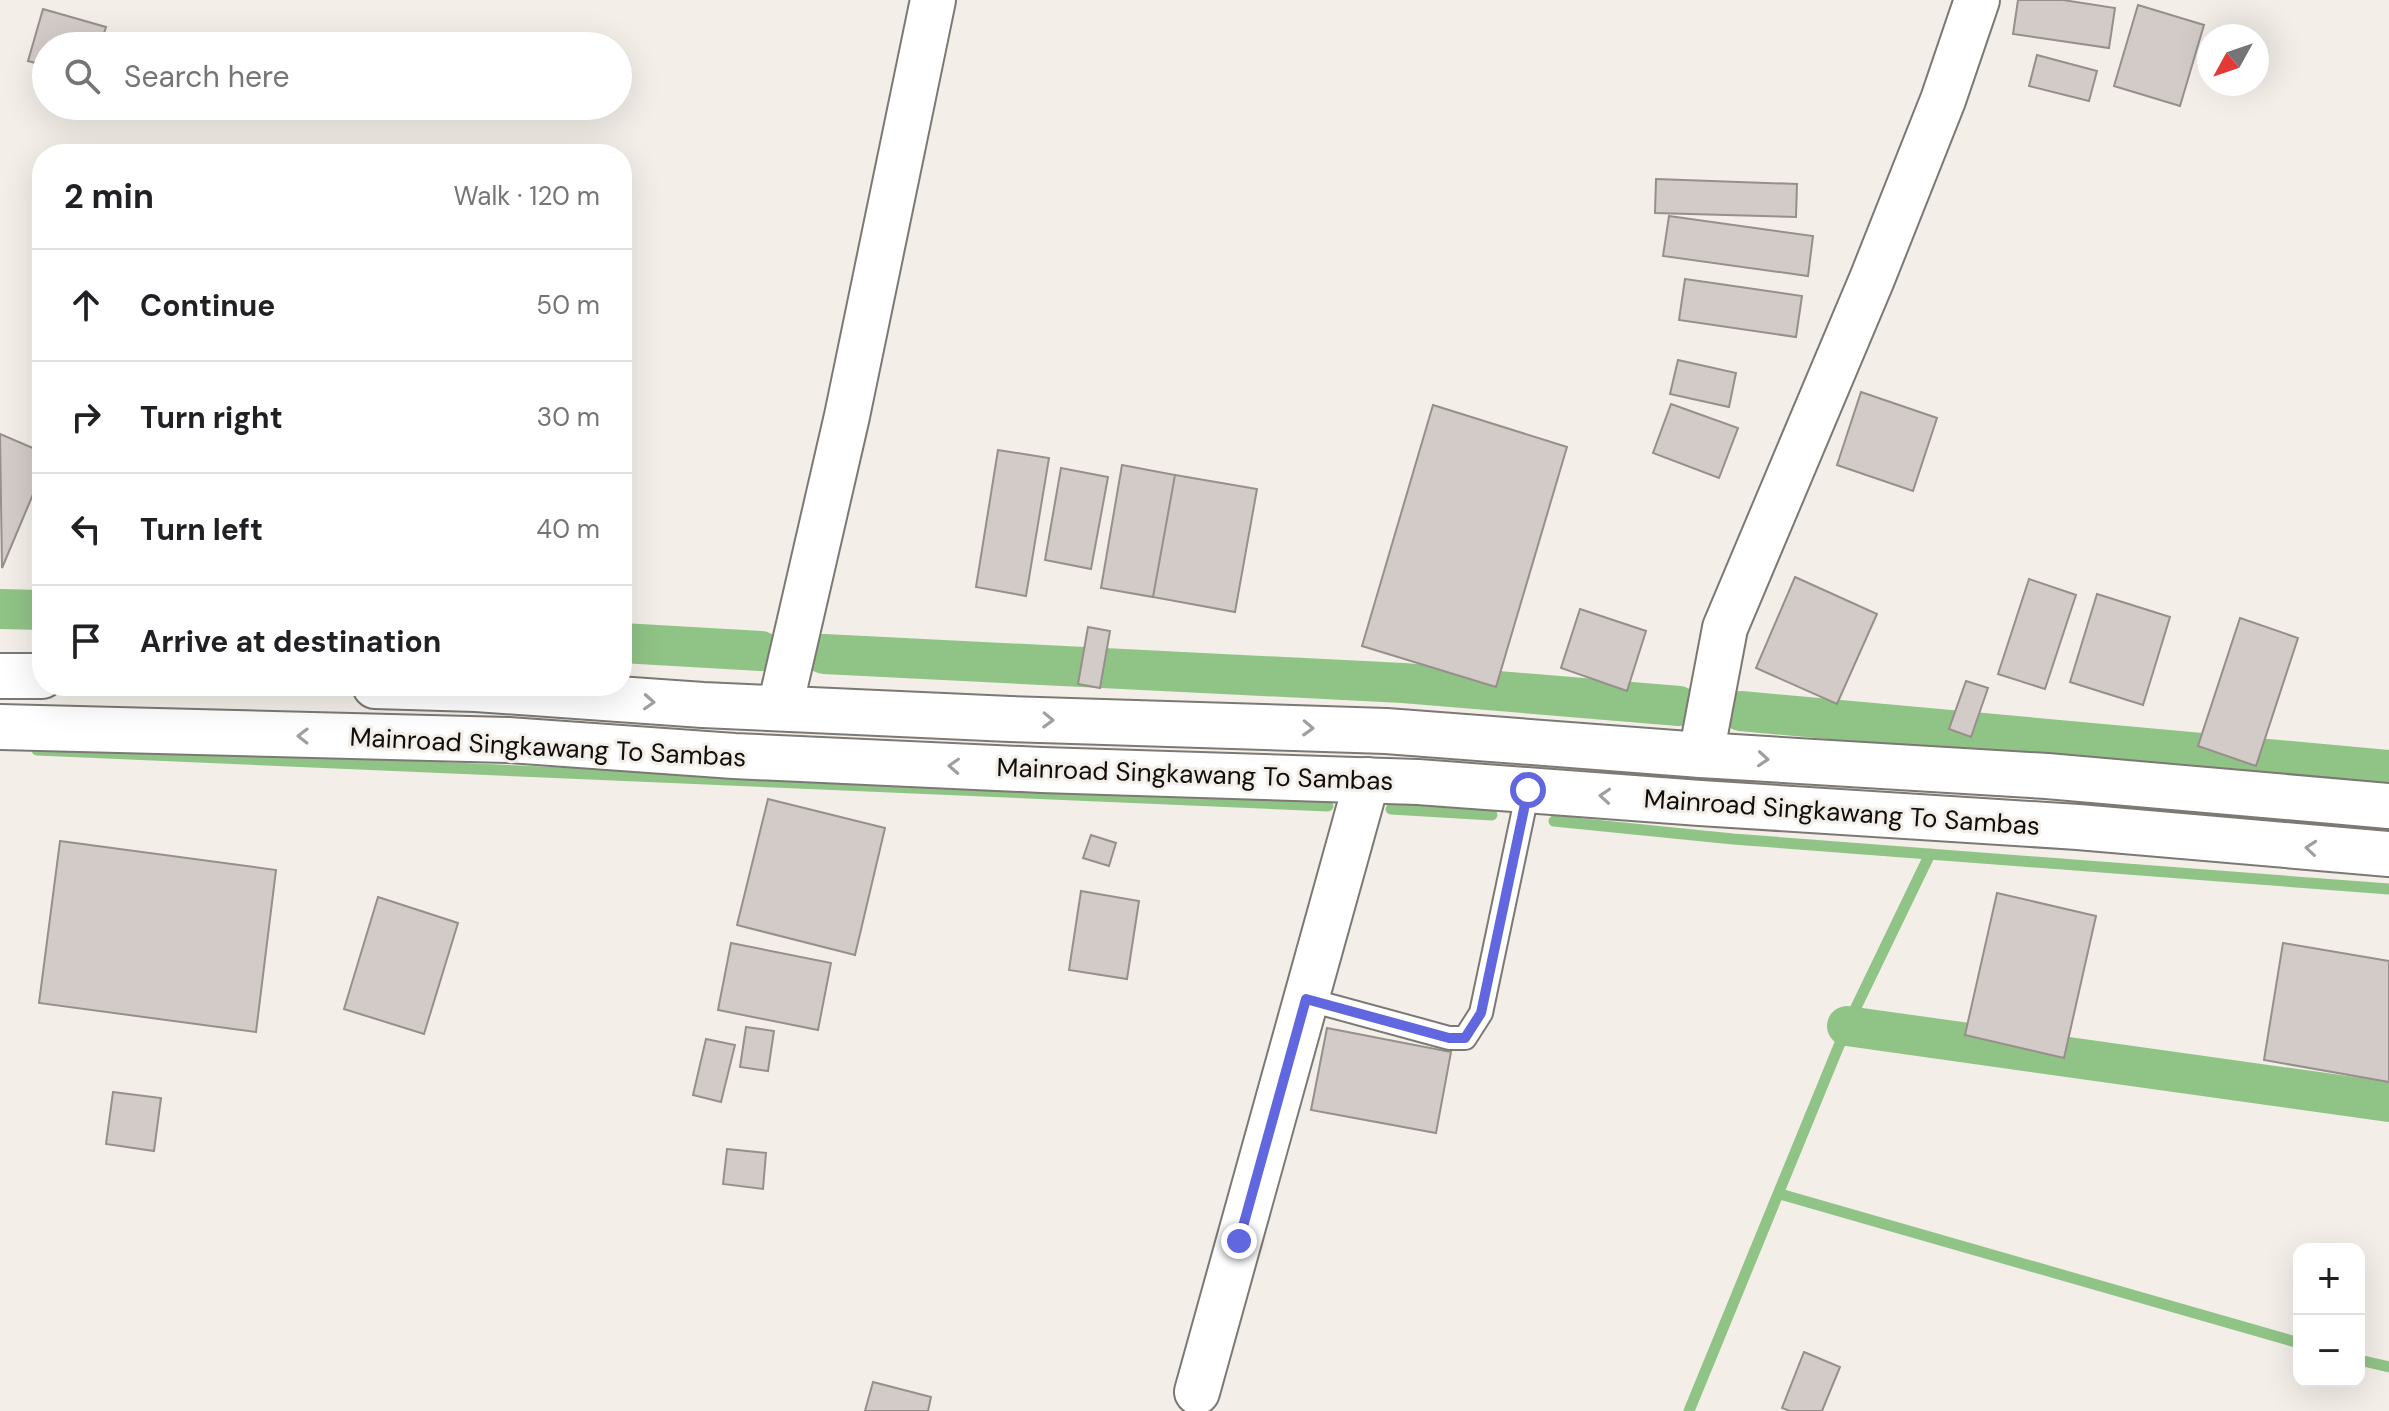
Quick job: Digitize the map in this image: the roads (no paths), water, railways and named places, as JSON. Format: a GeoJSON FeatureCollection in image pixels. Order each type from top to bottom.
{"type":"FeatureCollection","features":[{"type":"Feature","properties":{"kind":"main road"},"geometry":{"type":"LineString","coordinates":[[780,707],[847,416],[933,0]]}},
{"type":"Feature","properties":{"kind":"main road"},"geometry":{"type":"LineString","coordinates":[[1701,755],[1725,628],[1877,265],[1943,100],[1977,0]]}},
{"type":"Feature","properties":{"kind":"main road"},"geometry":{"type":"LineString","coordinates":[[0,676],[32,676]]}},
{"type":"Feature","properties":{"kind":"main road","name":"Mainroad Singkawang To Sambas"},"geometry":{"type":"LineString","coordinates":[[564,696],[1010,719],[1386,731],[1987,773],[2389,806]]}},
{"type":"Feature","properties":{"kind":"main road"},"geometry":{"type":"LineString","coordinates":[[562,745],[576,697]]}},
{"type":"Feature","properties":{"kind":"main road","name":"Mainroad Singkawang To Sambas"},"geometry":{"type":"LineString","coordinates":[[0,727],[508,740],[734,756],[1367,780],[1992,822],[2389,854]]}},
{"type":"Feature","properties":{"kind":"main road"},"geometry":{"type":"LineString","coordinates":[[1987,773],[1992,822]]}},
{"type":"Feature","properties":{"kind":"main road"},"geometry":{"type":"LineString","coordinates":[[1197,1392],[1367,780]]}},
{"type":"Feature","properties":{"kind":"lane"},"geometry":{"type":"LineString","coordinates":[[1306,999],[1449,1038],[1465,1038],[1481,1013],[1528,790]]}},
{"type":"Feature","properties":{"kind":"waterway"},"geometry":{"type":"LineString","coordinates":[[0,609],[32,610]]}},
{"type":"Feature","properties":{"kind":"waterway"},"geometry":{"type":"LineString","coordinates":[[632,644],[761,651]]}},
{"type":"Feature","properties":{"kind":"waterway"},"geometry":{"type":"LineString","coordinates":[[824,654],[1403,683],[1679,706]]}},
{"type":"Feature","properties":{"kind":"waterway"},"geometry":{"type":"LineString","coordinates":[[1741,711],[2389,770]]}},
{"type":"Feature","properties":{"kind":"waterway"},"geometry":{"type":"LineString","coordinates":[[37,750],[1328,806]]}},
{"type":"Feature","properties":{"kind":"waterway"},"geometry":{"type":"LineString","coordinates":[[1391,809],[1492,815]]}},
{"type":"Feature","properties":{"kind":"waterway"},"geometry":{"type":"LineString","coordinates":[[1554,821],[1733,839],[2389,889]]}},
{"type":"Feature","properties":{"kind":"waterway"},"geometry":{"type":"LineString","coordinates":[[1689,1411],[1847,1026],[1930,854]]}},
{"type":"Feature","properties":{"kind":"waterway"},"geometry":{"type":"LineString","coordinates":[[1847,1026],[2389,1102]]}},
{"type":"Feature","properties":{"kind":"waterway"},"geometry":{"type":"LineString","coordinates":[[1780,1194],[2293,1341]]}},
{"type":"Feature","properties":{"kind":"waterway"},"geometry":{"type":"LineString","coordinates":[[2365,1361],[2389,1367]]}}]}
